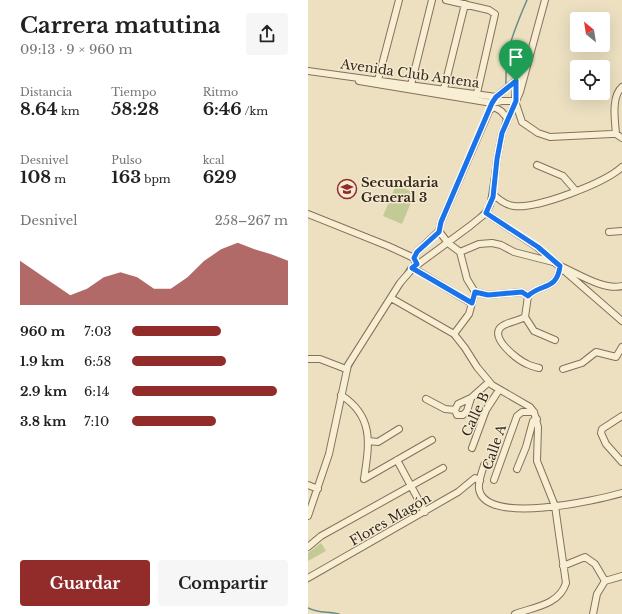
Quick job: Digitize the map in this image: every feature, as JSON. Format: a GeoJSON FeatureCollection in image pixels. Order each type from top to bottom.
{"type":"FeatureCollection","features":[{"type":"Feature","properties":{"kind":"street"},"geometry":{"type":"LineString","coordinates":[[378,80],[398,0]]}},
{"type":"Feature","properties":{"kind":"street"},"geometry":{"type":"LineString","coordinates":[[411,84],[432,0]]}},
{"type":"Feature","properties":{"kind":"street"},"geometry":{"type":"LineString","coordinates":[[446,0],[489,10],[495,14],[477,93]]}},
{"type":"Feature","properties":{"kind":"street"},"geometry":{"type":"LineString","coordinates":[[414,264],[448,243],[486,213],[493,194],[499,146],[507,117],[520,92],[545,0]]}},
{"type":"Feature","properties":{"kind":"street"},"geometry":{"type":"LineString","coordinates":[[444,89],[465,4]]}},
{"type":"Feature","properties":{"kind":"street","name":"Avenida Club Antena"},"geometry":{"type":"LineString","coordinates":[[308,73],[411,84],[477,93],[501,100],[516,101]]}},
{"type":"Feature","properties":{"kind":"street","name":"Avenida Club Antena"},"geometry":{"type":"LineString","coordinates":[[308,73],[492,103]]}},
{"type":"Feature","properties":{"kind":"street","name":"Avenida Club Antena"},"geometry":{"type":"LineString","coordinates":[[501,100],[516,81],[524,74]]}},
{"type":"Feature","properties":{"kind":"street"},"geometry":{"type":"LineString","coordinates":[[516,81],[516,101],[524,124],[545,137],[616,134],[622,138]]}},
{"type":"Feature","properties":{"kind":"street"},"geometry":{"type":"LineString","coordinates":[[616,134],[616,97],[618,90],[622,86]]}},
{"type":"Feature","properties":{"kind":"street"},"geometry":{"type":"LineString","coordinates":[[308,516],[332,442],[346,369],[414,264],[417,252],[439,232],[441,222],[492,103],[501,100],[507,117]]}},
{"type":"Feature","properties":{"kind":"street"},"geometry":{"type":"LineString","coordinates":[[490,110],[496,108],[507,117]]}},
{"type":"Feature","properties":{"kind":"street"},"geometry":{"type":"LineString","coordinates":[[537,165],[563,176],[576,191]]}},
{"type":"Feature","properties":{"kind":"street"},"geometry":{"type":"LineString","coordinates":[[493,194],[504,203],[521,206],[554,200],[576,191],[620,169],[622,177]]}},
{"type":"Feature","properties":{"kind":"street"},"geometry":{"type":"LineString","coordinates":[[486,213],[538,247],[622,321]]}},
{"type":"Feature","properties":{"kind":"street"},"geometry":{"type":"LineString","coordinates":[[308,214],[388,246],[472,303]]}},
{"type":"Feature","properties":{"kind":"street"},"geometry":{"type":"LineString","coordinates":[[609,232],[622,231]]}},
{"type":"Feature","properties":{"kind":"street"},"geometry":{"type":"LineString","coordinates":[[439,232],[448,243],[460,252],[467,279],[475,292],[488,295],[522,292],[528,296]]}},
{"type":"Feature","properties":{"kind":"street"},"geometry":{"type":"LineString","coordinates":[[460,252],[479,244],[492,243],[501,245],[514,252],[558,264],[600,285],[610,288],[622,286]]}},
{"type":"Feature","properties":{"kind":"street"},"geometry":{"type":"LineString","coordinates":[[555,340],[534,331],[525,317],[528,296],[533,292],[548,287],[556,280],[558,264]]}},
{"type":"Feature","properties":{"kind":"street"},"geometry":{"type":"LineString","coordinates":[[454,334],[469,314],[475,292]]}},
{"type":"Feature","properties":{"kind":"street"},"geometry":{"type":"LineString","coordinates":[[391,298],[454,334],[489,382],[499,390],[530,407],[536,416],[539,443],[537,461],[554,506],[566,583],[561,593],[546,604],[515,614]]}},
{"type":"Feature","properties":{"kind":"street"},"geometry":{"type":"LineString","coordinates":[[525,317],[502,327],[498,332],[498,337],[501,343],[520,360],[540,368]]}},
{"type":"Feature","properties":{"kind":"street"},"geometry":{"type":"LineString","coordinates":[[563,369],[582,363],[596,352],[616,356],[622,347]]}},
{"type":"Feature","properties":{"kind":"street"},"geometry":{"type":"LineString","coordinates":[[308,359],[320,360],[346,369]]}},
{"type":"Feature","properties":{"kind":"street"},"geometry":{"type":"LineString","coordinates":[[454,410],[458,404],[471,398],[489,382]]}},
{"type":"Feature","properties":{"kind":"street","name":"Calle B"},"geometry":{"type":"LineString","coordinates":[[472,448],[486,410],[499,390]]}},
{"type":"Feature","properties":{"kind":"street"},"geometry":{"type":"LineString","coordinates":[[341,396],[357,407],[362,416],[368,441],[364,480],[432,440]]}},
{"type":"Feature","properties":{"kind":"street"},"geometry":{"type":"LineString","coordinates":[[454,410],[457,415],[463,415],[467,411],[471,398]]}},
{"type":"Feature","properties":{"kind":"street"},"geometry":{"type":"LineString","coordinates":[[426,399],[445,409],[454,410]]}},
{"type":"Feature","properties":{"kind":"street","name":"Calle A"},"geometry":{"type":"LineString","coordinates":[[494,480],[517,416],[522,412],[536,416]]}},
{"type":"Feature","properties":{"kind":"street"},"geometry":{"type":"LineString","coordinates":[[517,470],[536,416]]}},
{"type":"Feature","properties":{"kind":"street"},"geometry":{"type":"LineString","coordinates":[[622,416],[602,429],[601,433],[606,444],[622,462]]}},
{"type":"Feature","properties":{"kind":"street"},"geometry":{"type":"LineString","coordinates":[[368,441],[378,442],[399,430]]}},
{"type":"Feature","properties":{"kind":"street"},"geometry":{"type":"LineString","coordinates":[[398,460],[425,512]]}},
{"type":"Feature","properties":{"kind":"street"},"geometry":{"type":"LineString","coordinates":[[484,465],[479,489],[482,496],[490,504],[528,509],[592,500],[622,493]]}},
{"type":"Feature","properties":{"kind":"street"},"geometry":{"type":"LineString","coordinates":[[308,547],[321,536],[443,468]]}},
{"type":"Feature","properties":{"kind":"street","name":"Flores Magón"},"geometry":{"type":"LineString","coordinates":[[308,578],[425,512],[458,492],[475,478],[480,482]]}},
{"type":"Feature","properties":{"kind":"street"},"geometry":{"type":"LineString","coordinates":[[308,485],[318,489]]}},
{"type":"Feature","properties":{"kind":"street"},"geometry":{"type":"LineString","coordinates":[[563,566],[585,556],[594,564],[605,581]]}},
{"type":"Feature","properties":{"kind":"street"},"geometry":{"type":"LineString","coordinates":[[593,614],[598,594],[605,581],[622,576]]}},
{"type":"Feature","properties":{"kind":"green space"},"geometry":{"type":"Polygon","coordinates":[[[396,185],[415,193],[402,224],[383,216],[396,185]]]}},
{"type":"Feature","properties":{"kind":"green space"},"geometry":{"type":"Polygon","coordinates":[[[321,543],[326,551],[308,561],[308,553],[321,543]]]}},
{"type":"Feature","properties":{"kind":"waterway"},"geometry":{"type":"LineString","coordinates":[[506,87],[507,62],[511,42],[527,0]]}},
{"type":"Feature","properties":{"kind":"waterway"},"geometry":{"type":"LineString","coordinates":[[502,125],[504,117]]}},
{"type":"Feature","properties":{"kind":"waterway"},"geometry":{"type":"LineString","coordinates":[[478,216],[487,206],[493,168]]}},
{"type":"Feature","properties":{"kind":"waterway"},"geometry":{"type":"LineString","coordinates":[[539,245],[563,264]]}},
{"type":"Feature","properties":{"kind":"waterway"},"geometry":{"type":"LineString","coordinates":[[404,274],[408,267],[414,263]]}},
{"type":"Feature","properties":{"kind":"waterway"},"geometry":{"type":"LineString","coordinates":[[578,278],[600,298]]}},
{"type":"Feature","properties":{"kind":"waterway"},"geometry":{"type":"LineString","coordinates":[[350,369],[356,358]]}},
{"type":"Feature","properties":{"kind":"waterway"},"geometry":{"type":"LineString","coordinates":[[308,608],[316,611],[339,614]]}},
{"type":"Feature","properties":{"kind":"place","name":"Secundaria General 3"},"geometry":{"type":"Point","coordinates":[347,189]}},
{"type":"Feature","properties":{"kind":"route"},"geometry":{"type":"LineString","coordinates":[[516,81],[516,101],[502,133],[497,159],[493,197],[486,213],[538,247],[560,266],[559,272],[556,280],[548,287],[533,292],[528,296],[522,292],[482,295],[475,292],[472,303],[412,268],[417,264],[414,258],[417,252],[439,232],[441,222],[492,103],[496,97],[516,81]]}}]}
